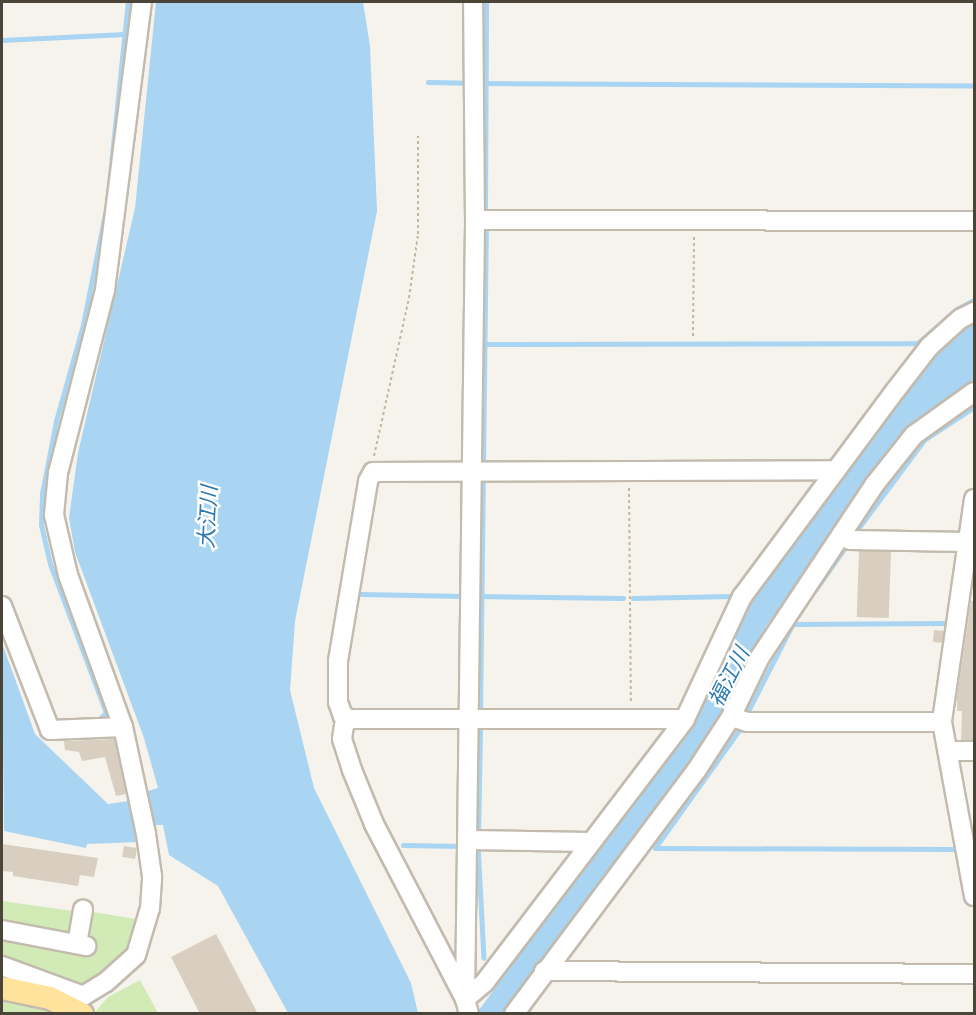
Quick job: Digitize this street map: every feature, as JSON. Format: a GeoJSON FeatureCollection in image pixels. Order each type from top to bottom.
{"type":"FeatureCollection","features":[{"type":"Feature","properties":{"kind":"main road"},"geometry":{"type":"LineString","coordinates":[[2,988],[78,1005]]}},
{"type":"Feature","properties":{"kind":"street"},"geometry":{"type":"LineString","coordinates":[[2,966],[78,1005],[136,956],[150,908],[152,876],[146,834],[123,727],[68,575],[54,515],[58,473],[105,290],[142,2]]}},
{"type":"Feature","properties":{"kind":"street"},"geometry":{"type":"LineString","coordinates":[[467,1008],[475,840],[471,721],[471,471],[476,220],[473,2]]}},
{"type":"Feature","properties":{"kind":"street"},"geometry":{"type":"LineString","coordinates":[[476,220],[975,221]]}},
{"type":"Feature","properties":{"kind":"street"},"geometry":{"type":"LineString","coordinates":[[467,1008],[589,842],[685,719],[742,597],[929,347],[960,319],[975,312]]}},
{"type":"Feature","properties":{"kind":"street"},"geometry":{"type":"LineString","coordinates":[[514,1014],[696,771],[731,717],[760,657],[842,535],[914,435],[975,392]]}},
{"type":"Feature","properties":{"kind":"street"},"geometry":{"type":"LineString","coordinates":[[685,719],[471,721],[350,719],[343,716],[338,702],[338,661],[369,481],[377,471],[836,471]]}},
{"type":"Feature","properties":{"kind":"street"},"geometry":{"type":"LineString","coordinates":[[975,500],[942,722],[975,896]]}},
{"type":"Feature","properties":{"kind":"street"},"geometry":{"type":"LineString","coordinates":[[842,535],[850,540],[967,542]]}},
{"type":"Feature","properties":{"kind":"street"},"geometry":{"type":"LineString","coordinates":[[2,606],[50,730],[123,727]]}},
{"type":"Feature","properties":{"kind":"street"},"geometry":{"type":"LineString","coordinates":[[731,717],[747,722],[942,722]]}},
{"type":"Feature","properties":{"kind":"street"},"geometry":{"type":"LineString","coordinates":[[350,719],[344,725],[342,739],[352,770],[374,824],[467,1008]]}},
{"type":"Feature","properties":{"kind":"street"},"geometry":{"type":"LineString","coordinates":[[948,751],[975,751]]}},
{"type":"Feature","properties":{"kind":"street"},"geometry":{"type":"LineString","coordinates":[[475,840],[589,842]]}},
{"type":"Feature","properties":{"kind":"street"},"geometry":{"type":"LineString","coordinates":[[2,930],[81,945],[82,910]]}},
{"type":"Feature","properties":{"kind":"street"},"geometry":{"type":"LineString","coordinates":[[544,971],[975,974]]}},
{"type":"Feature","properties":{"kind":"path"},"geometry":{"type":"LineString","coordinates":[[377,471],[374,458],[409,298],[418,234],[418,136]]}},
{"type":"Feature","properties":{"kind":"path"},"geometry":{"type":"LineString","coordinates":[[693,336],[695,221]]}},
{"type":"Feature","properties":{"kind":"path"},"geometry":{"type":"LineString","coordinates":[[628,470],[632,719]]}},
{"type":"Feature","properties":{"kind":"green space"},"geometry":{"type":"Polygon","coordinates":[[[2,901],[78,912],[74,938],[2,928],[2,901]]]}},
{"type":"Feature","properties":{"kind":"green space"},"geometry":{"type":"Polygon","coordinates":[[[87,911],[136,919],[139,916],[131,954],[103,976],[79,985],[2,961],[2,937],[89,954],[90,946],[83,939],[87,911]]]}},
{"type":"Feature","properties":{"kind":"green space"},"geometry":{"type":"Polygon","coordinates":[[[140,980],[158,1013],[95,1012],[108,997],[140,980]]]}},
{"type":"Feature","properties":{"kind":"green space"},"geometry":{"type":"Polygon","coordinates":[[[2,996],[67,1013],[2,1013],[2,996]]]}},
{"type":"Feature","properties":{"kind":"water","name":"大江川"},"geometry":{"type":"Polygon","coordinates":[[[156,2],[363,2],[370,46],[377,211],[295,621],[290,690],[314,788],[411,983],[418,1013],[288,1013],[218,886],[169,855],[163,825],[155,825],[148,791],[158,788],[144,738],[75,552],[69,518],[78,453],[135,208],[156,2]]]}},
{"type":"Feature","properties":{"kind":"water","name":"福江川"},"geometry":{"type":"Polygon","coordinates":[[[974,321],[974,384],[929,411],[902,438],[766,626],[723,716],[639,835],[505,1013],[476,1014],[699,713],[746,605],[938,346],[974,321]]]}},
{"type":"Feature","properties":{"kind":"water"},"geometry":{"type":"Polygon","coordinates":[[[2,643],[35,734],[108,804],[129,801],[139,842],[87,844],[86,848],[4,831],[2,643]]]}},
{"type":"Feature","properties":{"kind":"building"},"geometry":{"type":"Polygon","coordinates":[[[859,551],[891,552],[889,618],[857,617],[859,551]]]}},
{"type":"Feature","properties":{"kind":"building"},"geometry":{"type":"Polygon","coordinates":[[[971,601],[975,601],[975,740],[961,740],[962,711],[957,711],[957,697],[971,601]]]}},
{"type":"Feature","properties":{"kind":"building"},"geometry":{"type":"Polygon","coordinates":[[[934,630],[944,631],[943,643],[933,642],[934,630]]]}},
{"type":"Feature","properties":{"kind":"building"},"geometry":{"type":"Polygon","coordinates":[[[114,739],[126,794],[116,796],[105,757],[82,761],[79,752],[65,750],[64,741],[114,739]]]}},
{"type":"Feature","properties":{"kind":"building"},"geometry":{"type":"Polygon","coordinates":[[[2,844],[98,858],[94,877],[80,875],[78,886],[13,876],[13,872],[2,871],[2,844]]]}},
{"type":"Feature","properties":{"kind":"building"},"geometry":{"type":"Polygon","coordinates":[[[124,846],[137,848],[135,859],[122,857],[124,846]]]}},
{"type":"Feature","properties":{"kind":"building"},"geometry":{"type":"Polygon","coordinates":[[[216,934],[258,1014],[200,1014],[171,957],[216,934]]]}},
{"type":"Feature","properties":{"kind":"waterway"},"geometry":{"type":"LineString","coordinates":[[97,721],[106,713],[50,564],[41,525],[42,494],[56,421],[83,325],[107,204],[128,2]]}},
{"type":"Feature","properties":{"kind":"waterway"},"geometry":{"type":"LineString","coordinates":[[485,211],[486,2]]}},
{"type":"Feature","properties":{"kind":"waterway"},"geometry":{"type":"LineString","coordinates":[[2,40],[125,34]]}},
{"type":"Feature","properties":{"kind":"waterway"},"geometry":{"type":"LineString","coordinates":[[428,82],[467,83]]}},
{"type":"Feature","properties":{"kind":"waterway"},"geometry":{"type":"LineString","coordinates":[[480,83],[974,86]]}},
{"type":"Feature","properties":{"kind":"waterway"},"geometry":{"type":"LineString","coordinates":[[483,464],[486,228]]}},
{"type":"Feature","properties":{"kind":"waterway"},"geometry":{"type":"LineString","coordinates":[[486,344],[918,343],[957,309],[974,300]]}},
{"type":"Feature","properties":{"kind":"waterway"},"geometry":{"type":"LineString","coordinates":[[854,534],[924,440],[974,407]]}},
{"type":"Feature","properties":{"kind":"waterway"},"geometry":{"type":"LineString","coordinates":[[480,714],[483,476]]}},
{"type":"Feature","properties":{"kind":"waterway"},"geometry":{"type":"LineString","coordinates":[[816,589],[844,549]]}},
{"type":"Feature","properties":{"kind":"waterway"},"geometry":{"type":"LineString","coordinates":[[361,594],[464,596]]}},
{"type":"Feature","properties":{"kind":"waterway"},"geometry":{"type":"LineString","coordinates":[[476,596],[623,598]]}},
{"type":"Feature","properties":{"kind":"waterway"},"geometry":{"type":"LineString","coordinates":[[633,598],[732,596]]}},
{"type":"Feature","properties":{"kind":"waterway"},"geometry":{"type":"LineString","coordinates":[[745,717],[793,623]]}},
{"type":"Feature","properties":{"kind":"waterway"},"geometry":{"type":"LineString","coordinates":[[792,624],[947,623]]}},
{"type":"Feature","properties":{"kind":"waterway"},"geometry":{"type":"LineString","coordinates":[[478,836],[480,728]]}},
{"type":"Feature","properties":{"kind":"waterway"},"geometry":{"type":"LineString","coordinates":[[655,848],[740,729]]}},
{"type":"Feature","properties":{"kind":"waterway"},"geometry":{"type":"LineString","coordinates":[[478,844],[484,958]]}},
{"type":"Feature","properties":{"kind":"waterway"},"geometry":{"type":"LineString","coordinates":[[403,845],[463,846]]}},
{"type":"Feature","properties":{"kind":"waterway"},"geometry":{"type":"LineString","coordinates":[[655,848],[957,849]]}}]}
